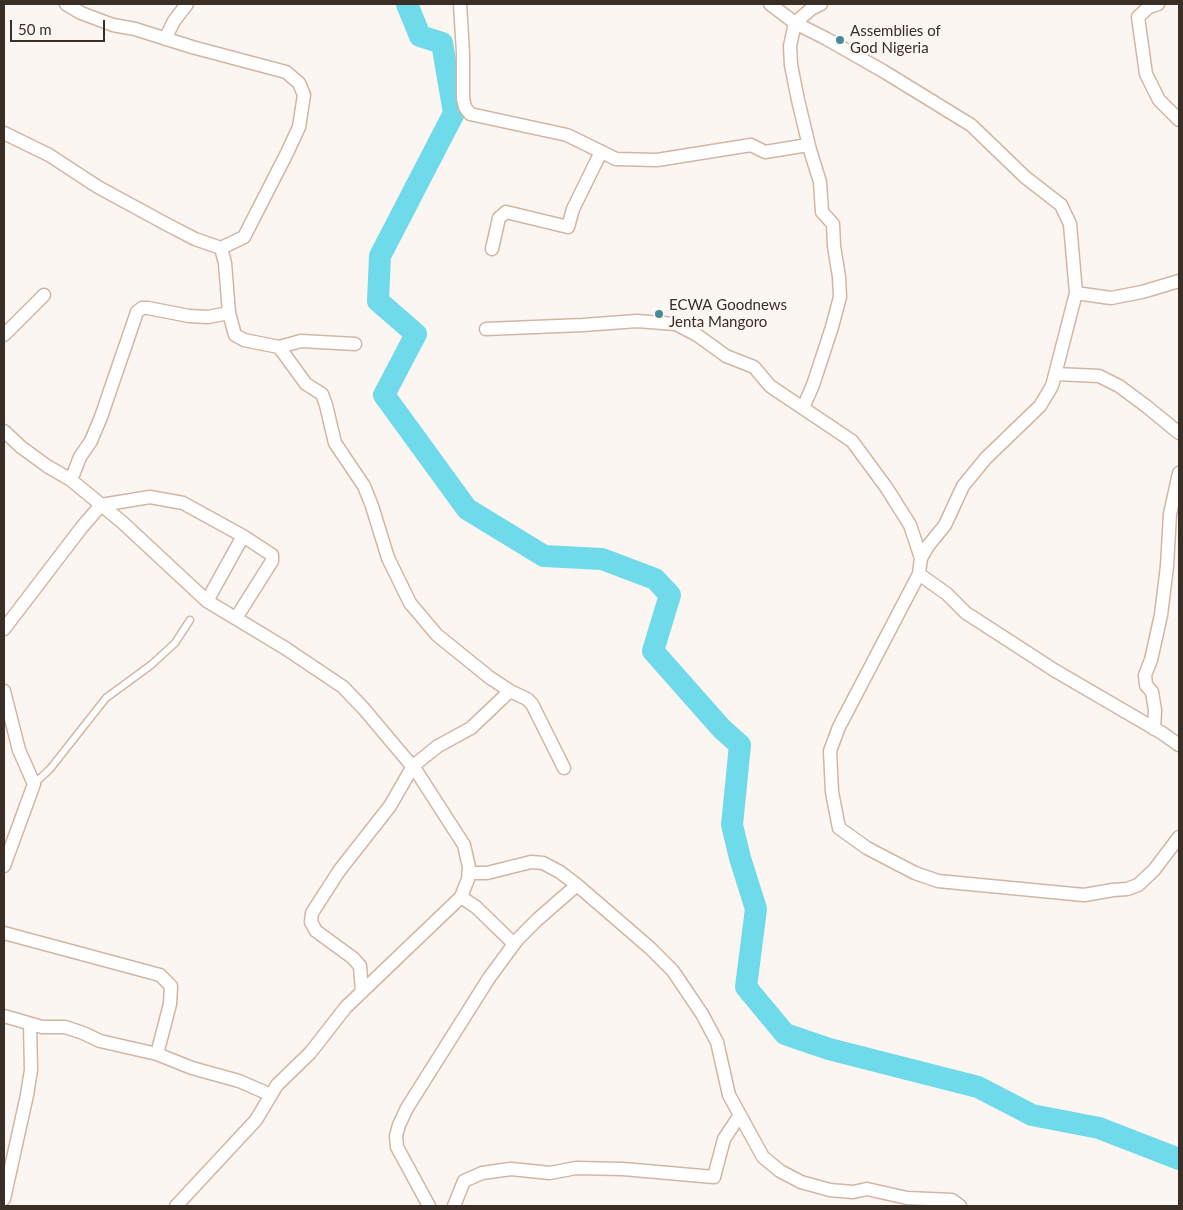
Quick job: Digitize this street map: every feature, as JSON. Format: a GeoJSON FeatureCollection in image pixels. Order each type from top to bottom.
{"type":"FeatureCollection","features":[{"type":"Feature","properties":{"kind":"street"},"geometry":{"type":"LineString","coordinates":[[4,133],[49,155],[98,187],[174,228],[195,239],[221,248],[244,237],[298,128],[304,95],[299,83],[286,72],[192,47],[135,28],[112,25],[81,13],[66,4]]}},
{"type":"Feature","properties":{"kind":"street"},"geometry":{"type":"LineString","coordinates":[[165,38],[186,4]]}},
{"type":"Feature","properties":{"kind":"street"},"geometry":{"type":"LineString","coordinates":[[460,4],[463,98],[465,107],[470,114],[567,134],[616,159],[656,160],[751,145],[765,152],[808,145]]}},
{"type":"Feature","properties":{"kind":"street"},"geometry":{"type":"LineString","coordinates":[[770,4],[795,23],[883,70],[971,125],[1025,177],[1061,205],[1070,224],[1076,293],[1052,386],[1040,406],[986,458],[963,486],[945,525],[921,558],[919,574],[839,727],[830,751],[832,792],[839,828],[867,848],[916,873],[938,881],[1084,895],[1127,889],[1138,885],[1154,870],[1179,837]]}},
{"type":"Feature","properties":{"kind":"street"},"geometry":{"type":"LineString","coordinates":[[803,408],[813,385],[840,297],[833,224],[822,212],[820,182],[808,145],[791,65],[790,46],[795,23],[821,4]]}},
{"type":"Feature","properties":{"kind":"street"},"geometry":{"type":"LineString","coordinates":[[1158,4],[1149,7],[1138,17],[1146,74],[1159,100],[1179,120]]}},
{"type":"Feature","properties":{"kind":"street"},"geometry":{"type":"LineString","coordinates":[[492,249],[499,218],[506,212],[568,227],[573,209],[601,152]]}},
{"type":"Feature","properties":{"kind":"street"},"geometry":{"type":"LineString","coordinates":[[221,248],[226,271],[229,313],[235,335],[244,340],[280,347],[301,341],[355,344]]}},
{"type":"Feature","properties":{"kind":"street"},"geometry":{"type":"LineString","coordinates":[[1076,293],[1111,298],[1142,292],[1179,281]]}},
{"type":"Feature","properties":{"kind":"street"},"geometry":{"type":"LineString","coordinates":[[4,335],[44,295]]}},
{"type":"Feature","properties":{"kind":"street"},"geometry":{"type":"LineString","coordinates":[[71,480],[80,457],[91,441],[101,417],[137,312],[142,308],[148,308],[189,316],[208,317],[229,313]]}},
{"type":"Feature","properties":{"kind":"street"},"geometry":{"type":"LineString","coordinates":[[486,329],[583,326],[637,321],[676,324],[697,335],[726,356],[754,366],[770,386],[852,441],[886,487],[910,525],[921,558]]}},
{"type":"Feature","properties":{"kind":"street"},"geometry":{"type":"LineString","coordinates":[[280,347],[306,384],[322,394],[335,443],[364,486],[388,558],[410,604],[437,635],[488,677],[527,699],[532,704],[564,768]]}},
{"type":"Feature","properties":{"kind":"street"},"geometry":{"type":"LineString","coordinates":[[1056,374],[1099,376],[1119,386],[1179,434]]}},
{"type":"Feature","properties":{"kind":"street"},"geometry":{"type":"LineString","coordinates":[[4,431],[21,447],[47,466],[71,480],[122,522],[207,601],[285,648],[342,687],[364,709],[413,766],[464,845],[469,867],[461,898],[346,1007],[310,1053],[277,1085],[256,1120],[176,1206]]}},
{"type":"Feature","properties":{"kind":"street"},"geometry":{"type":"LineString","coordinates":[[1154,728],[1155,710],[1152,692],[1146,685],[1145,675],[1151,660],[1161,615],[1167,566],[1170,514],[1179,472]]}},
{"type":"Feature","properties":{"kind":"street"},"geometry":{"type":"LineString","coordinates":[[4,629],[101,505],[150,497],[183,503],[243,536],[272,555],[272,561],[236,618]]}},
{"type":"Feature","properties":{"kind":"street"},"geometry":{"type":"LineString","coordinates":[[207,601],[243,536]]}},
{"type":"Feature","properties":{"kind":"street"},"geometry":{"type":"LineString","coordinates":[[919,574],[947,594],[966,612],[1025,652],[1154,728],[1179,745]]}},
{"type":"Feature","properties":{"kind":"street"},"geometry":{"type":"LineString","coordinates":[[362,992],[360,966],[353,958],[316,931],[311,922],[312,914],[338,871],[390,806],[413,766],[438,746],[471,728],[510,690]]}},
{"type":"Feature","properties":{"kind":"street"},"geometry":{"type":"LineString","coordinates":[[4,691],[19,750],[34,784],[4,866]]}},
{"type":"Feature","properties":{"kind":"street"},"geometry":{"type":"LineString","coordinates":[[469,873],[487,873],[531,862],[543,863],[560,872],[577,885],[650,948],[673,971],[702,1014],[717,1042],[729,1096],[763,1157],[780,1171],[801,1182],[830,1190],[853,1192],[867,1189],[907,1198],[952,1200],[960,1206]]}},
{"type":"Feature","properties":{"kind":"street"},"geometry":{"type":"LineString","coordinates":[[429,1206],[397,1147],[398,1125],[489,978],[514,944],[538,919],[577,885]]}},
{"type":"Feature","properties":{"kind":"street"},"geometry":{"type":"LineString","coordinates":[[461,898],[476,907],[514,944]]}},
{"type":"Feature","properties":{"kind":"street"},"geometry":{"type":"LineString","coordinates":[[4,933],[160,975],[171,986],[170,1004],[157,1054]]}},
{"type":"Feature","properties":{"kind":"street"},"geometry":{"type":"LineString","coordinates":[[4,1016],[42,1027],[65,1027],[100,1041],[157,1054],[192,1068],[239,1081],[271,1095]]}},
{"type":"Feature","properties":{"kind":"street"},"geometry":{"type":"LineString","coordinates":[[4,1199],[31,1070],[30,1024]]}},
{"type":"Feature","properties":{"kind":"street"},"geometry":{"type":"LineString","coordinates":[[454,1206],[464,1181],[482,1173],[511,1169],[550,1173],[576,1168],[623,1169],[714,1177],[724,1139],[740,1115]]}},
{"type":"Feature","properties":{"kind":"lane"},"geometry":{"type":"LineString","coordinates":[[34,784],[50,769],[106,698],[151,665],[175,643],[190,620]]}},
{"type":"Feature","properties":{"kind":"waterway"},"geometry":{"type":"LineString","coordinates":[[407,4],[420,36],[442,43],[454,113],[380,256],[378,301],[416,334],[384,395],[467,509],[544,556],[602,559],[655,579],[670,595],[653,651],[722,729],[740,745],[732,825],[756,909],[746,987],[785,1034],[829,1049],[978,1087],[1032,1115],[1099,1128],[1179,1159]]}},
{"type":"Feature","properties":{"kind":"place","name":"Assemblies of God Nigeria"},"geometry":{"type":"Point","coordinates":[840,40]}},
{"type":"Feature","properties":{"kind":"place","name":"ECWA Goodnews Jenta Mangoro"},"geometry":{"type":"Point","coordinates":[659,314]}}]}
